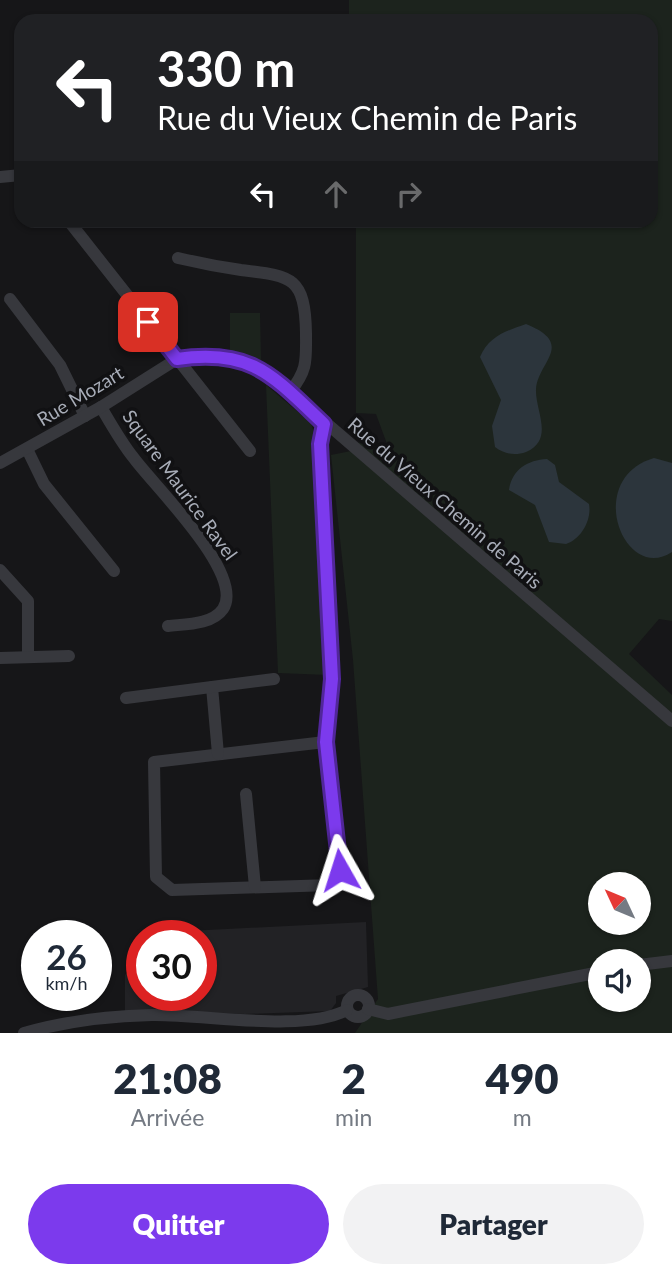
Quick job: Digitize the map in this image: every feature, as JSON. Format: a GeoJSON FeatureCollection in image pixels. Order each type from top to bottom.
{"type":"FeatureCollection","features":[{"type":"Feature","properties":{"kind":"street"},"geometry":{"type":"LineString","coordinates":[[74,228],[250,451]]}},
{"type":"Feature","properties":{"kind":"street"},"geometry":{"type":"LineString","coordinates":[[178,258],[245,270],[269,271],[290,282],[299,292],[305,304],[306,361],[303,375],[290,392]]}},
{"type":"Feature","properties":{"kind":"street"},"geometry":{"type":"LineString","coordinates":[[10,299],[60,365],[85,416]]}},
{"type":"Feature","properties":{"kind":"street","name":"Rue du Vieux Chemin de Paris"},"geometry":{"type":"LineString","coordinates":[[177,359],[200,355],[239,359],[257,367],[290,392],[339,438],[672,721]]}},
{"type":"Feature","properties":{"kind":"street","name":"Rue Mozart"},"geometry":{"type":"LineString","coordinates":[[3,461],[101,407],[177,359]]}},
{"type":"Feature","properties":{"kind":"street","name":"Square Maurice Ravel"},"geometry":{"type":"LineString","coordinates":[[101,407],[134,459],[177,508],[224,580],[227,595],[224,608],[215,616],[202,622],[168,626]]}},
{"type":"Feature","properties":{"kind":"street"},"geometry":{"type":"LineString","coordinates":[[324,424],[320,444],[332,679],[326,742],[340,870],[331,885]]}},
{"type":"Feature","properties":{"kind":"street"},"geometry":{"type":"LineString","coordinates":[[320,444],[339,438]]}},
{"type":"Feature","properties":{"kind":"street"},"geometry":{"type":"LineString","coordinates":[[0,447],[3,461]]}},
{"type":"Feature","properties":{"kind":"street"},"geometry":{"type":"LineString","coordinates":[[27,449],[44,484],[114,571]]}},
{"type":"Feature","properties":{"kind":"street"},"geometry":{"type":"LineString","coordinates":[[0,570],[28,601],[28,657]]}},
{"type":"Feature","properties":{"kind":"street"},"geometry":{"type":"LineString","coordinates":[[0,658],[69,656]]}},
{"type":"Feature","properties":{"kind":"street"},"geometry":{"type":"LineString","coordinates":[[126,698],[274,680]]}},
{"type":"Feature","properties":{"kind":"street"},"geometry":{"type":"LineString","coordinates":[[212,687],[218,754]]}},
{"type":"Feature","properties":{"kind":"street"},"geometry":{"type":"LineString","coordinates":[[326,742],[154,762],[156,877],[172,890],[354,885]]}},
{"type":"Feature","properties":{"kind":"street"},"geometry":{"type":"LineString","coordinates":[[246,794],[255,887]]}},
{"type":"Feature","properties":{"kind":"street"},"geometry":{"type":"LineString","coordinates":[[651,964],[672,961]]}},
{"type":"Feature","properties":{"kind":"street"},"geometry":{"type":"LineString","coordinates":[[24,1033],[78,1020],[154,1015],[284,1030],[329,1021],[347,1010],[356,1017],[365,1014],[368,1009],[388,1014],[588,974]]}},
{"type":"Feature","properties":{"kind":"shaded area"},"geometry":{"type":"Polygon","coordinates":[[[349,0],[672,0],[672,621],[659,619],[629,654],[672,695],[672,1033],[355,1033],[378,999],[353,660],[331,455],[361,449],[358,443],[363,440],[370,447],[387,444],[376,414],[356,413],[356,228],[658,228],[658,14],[349,14],[349,0]]]}},
{"type":"Feature","properties":{"kind":"shaded area"},"geometry":{"type":"Polygon","coordinates":[[[230,313],[260,313],[261,361],[230,352],[230,313]]]}},
{"type":"Feature","properties":{"kind":"shaded area"},"geometry":{"type":"Polygon","coordinates":[[[526,324],[541,331],[552,346],[536,389],[542,432],[535,446],[526,452],[510,454],[495,447],[492,426],[501,400],[480,357],[493,339],[526,324]]]}},
{"type":"Feature","properties":{"kind":"shaded area"},"geometry":{"type":"Polygon","coordinates":[[[266,385],[311,423],[314,433],[328,675],[278,673],[266,385]]]}},
{"type":"Feature","properties":{"kind":"shaded area"},"geometry":{"type":"Polygon","coordinates":[[[654,458],[672,463],[672,552],[655,558],[639,554],[626,542],[618,525],[616,505],[620,486],[632,469],[654,458]]]}},
{"type":"Feature","properties":{"kind":"shaded area"},"geometry":{"type":"Polygon","coordinates":[[[547,459],[555,465],[559,482],[589,504],[589,516],[584,528],[576,538],[566,544],[549,542],[535,505],[509,490],[517,471],[533,461],[547,459]]]}},
{"type":"Feature","properties":{"kind":"shaded area"},"geometry":{"type":"Polygon","coordinates":[[[366,922],[368,987],[336,996],[336,1003],[330,1011],[245,1014],[125,1011],[126,974],[126,1011],[217,1011],[217,930],[366,922]]]}},
{"type":"Feature","properties":{"kind":"route"},"geometry":{"type":"LineString","coordinates":[[148,322],[177,359],[220,355],[239,359],[274,378],[324,424],[320,444],[332,679],[326,742],[340,870]]}}]}
